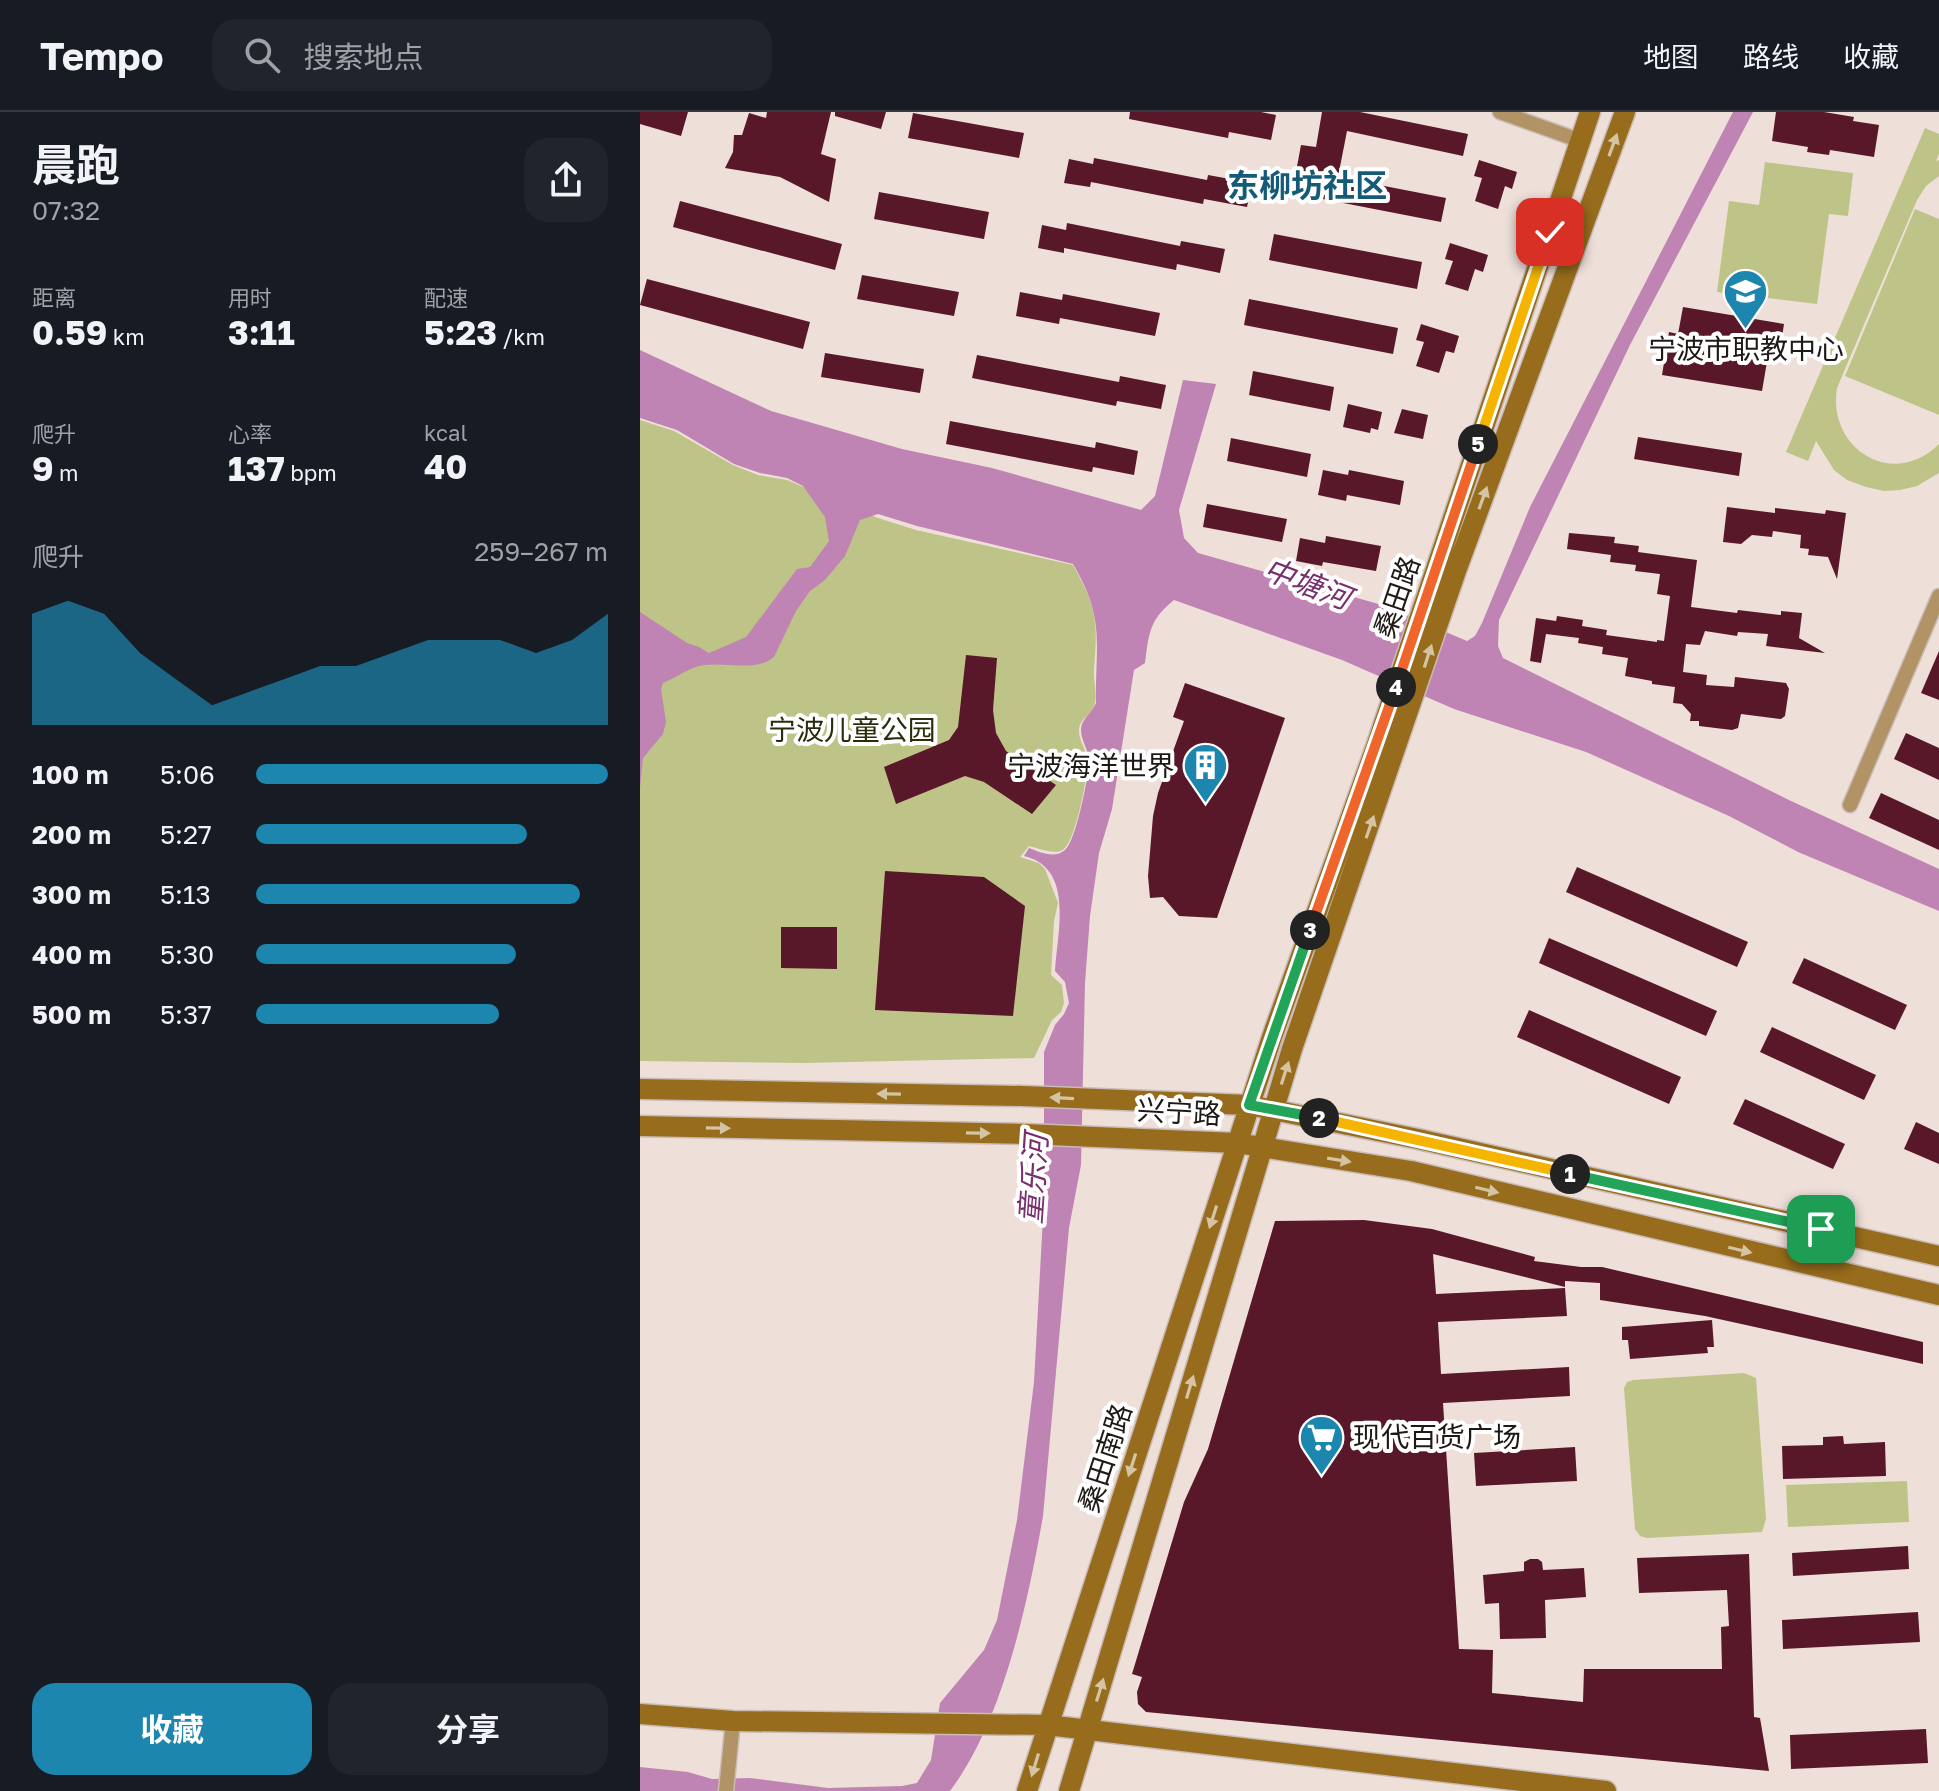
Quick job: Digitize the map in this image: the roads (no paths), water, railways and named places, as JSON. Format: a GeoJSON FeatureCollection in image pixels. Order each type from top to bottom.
{"type":"FeatureCollection","features":[{"type":"Feature","properties":{"kind":"main road","name":"桑田路"},"geometry":{"type":"LineString","coordinates":[[1261,1147],[1395,756],[1447,567],[1590,112]]}},
{"type":"Feature","properties":{"kind":"main road","name":"桑田路"},"geometry":{"type":"LineString","coordinates":[[1237,1143],[1377,744],[1625,112]]}},
{"type":"Feature","properties":{"kind":"main road","name":"兴宁路"},"geometry":{"type":"LineString","coordinates":[[640,1089],[1023,1096],[1273,1108],[1939,1256]]}},
{"type":"Feature","properties":{"kind":"main road","name":"兴宁路"},"geometry":{"type":"LineString","coordinates":[[640,1126],[1025,1134],[1237,1143],[1411,1171],[1939,1295]]}},
{"type":"Feature","properties":{"kind":"main road","name":"桑田南路"},"geometry":{"type":"LineString","coordinates":[[1027,1791],[1237,1143]]}},
{"type":"Feature","properties":{"kind":"main road"},"geometry":{"type":"LineString","coordinates":[[1069,1791],[1261,1147]]}},
{"type":"Feature","properties":{"kind":"main road"},"geometry":{"type":"LineString","coordinates":[[640,1714],[733,1721],[1047,1725],[1606,1791]]}},
{"type":"Feature","properties":{"kind":"street"},"geometry":{"type":"LineString","coordinates":[[1500,112],[1581,141]]}},
{"type":"Feature","properties":{"kind":"street"},"geometry":{"type":"LineString","coordinates":[[1850,805],[1939,596]]}},
{"type":"Feature","properties":{"kind":"street"},"geometry":{"type":"LineString","coordinates":[[726,1791],[733,1721]]}},
{"type":"Feature","properties":{"kind":"water","name":"中塘河"},"geometry":{"type":"Polygon","coordinates":[[[1733,112],[1753,112],[1630,345],[1499,620],[1498,646],[1503,658],[1791,801],[1939,869],[1939,911],[1798,852],[1729,816],[1586,752],[1454,709],[1342,660],[1174,600],[1155,621],[1149,635],[1145,663],[1134,670],[1112,809],[1099,853],[1085,983],[1081,1165],[1069,1228],[1043,1516],[1011,1660],[985,1731],[950,1791],[640,1791],[640,1767],[688,1772],[712,1779],[750,1778],[828,1788],[917,1783],[931,1760],[940,1703],[984,1650],[997,1620],[1017,1520],[1034,1382],[1044,1199],[1044,1052],[1055,1025],[1069,1003],[1065,982],[1055,971],[1060,921],[1057,888],[1051,874],[1040,863],[1024,856],[1029,848],[1047,854],[1061,853],[1073,834],[1088,768],[1089,760],[1081,730],[1096,703],[1097,647],[1095,617],[1073,564],[878,514],[860,520],[845,556],[825,580],[810,591],[796,611],[774,657],[759,664],[699,666],[663,683],[661,689],[666,722],[663,734],[643,758],[640,788],[640,612],[687,643],[709,653],[746,637],[797,569],[810,567],[829,541],[825,517],[803,486],[787,478],[734,464],[677,430],[640,418],[640,350],[771,411],[902,449],[992,468],[1141,510],[1155,496],[1183,380],[1216,384],[1179,510],[1184,538],[1198,553],[1382,605],[1467,641],[1475,636],[1482,623],[1530,507],[1733,112]]]}},
{"type":"Feature","properties":{"kind":"place","name":"宁波市职教中心"},"geometry":{"type":"Point","coordinates":[1746,331]}},
{"type":"Feature","properties":{"kind":"place","name":"宁波海洋世界"},"geometry":{"type":"Point","coordinates":[1206,805]}},
{"type":"Feature","properties":{"kind":"place","name":"现代百货广场"},"geometry":{"type":"Point","coordinates":[1322,1476]}},
{"type":"Feature","properties":{"kind":"district","name":"东柳坊社区"},"geometry":{"type":"Point","coordinates":[1307,186]}},
{"type":"Feature","properties":{"kind":"park label","name":"宁波儿童公园"},"geometry":{"type":"Point","coordinates":[852,730]}},
{"type":"Feature","properties":{"kind":"water label","name":"童乐河"},"geometry":{"type":"Point","coordinates":[1034,1179]}}]}
